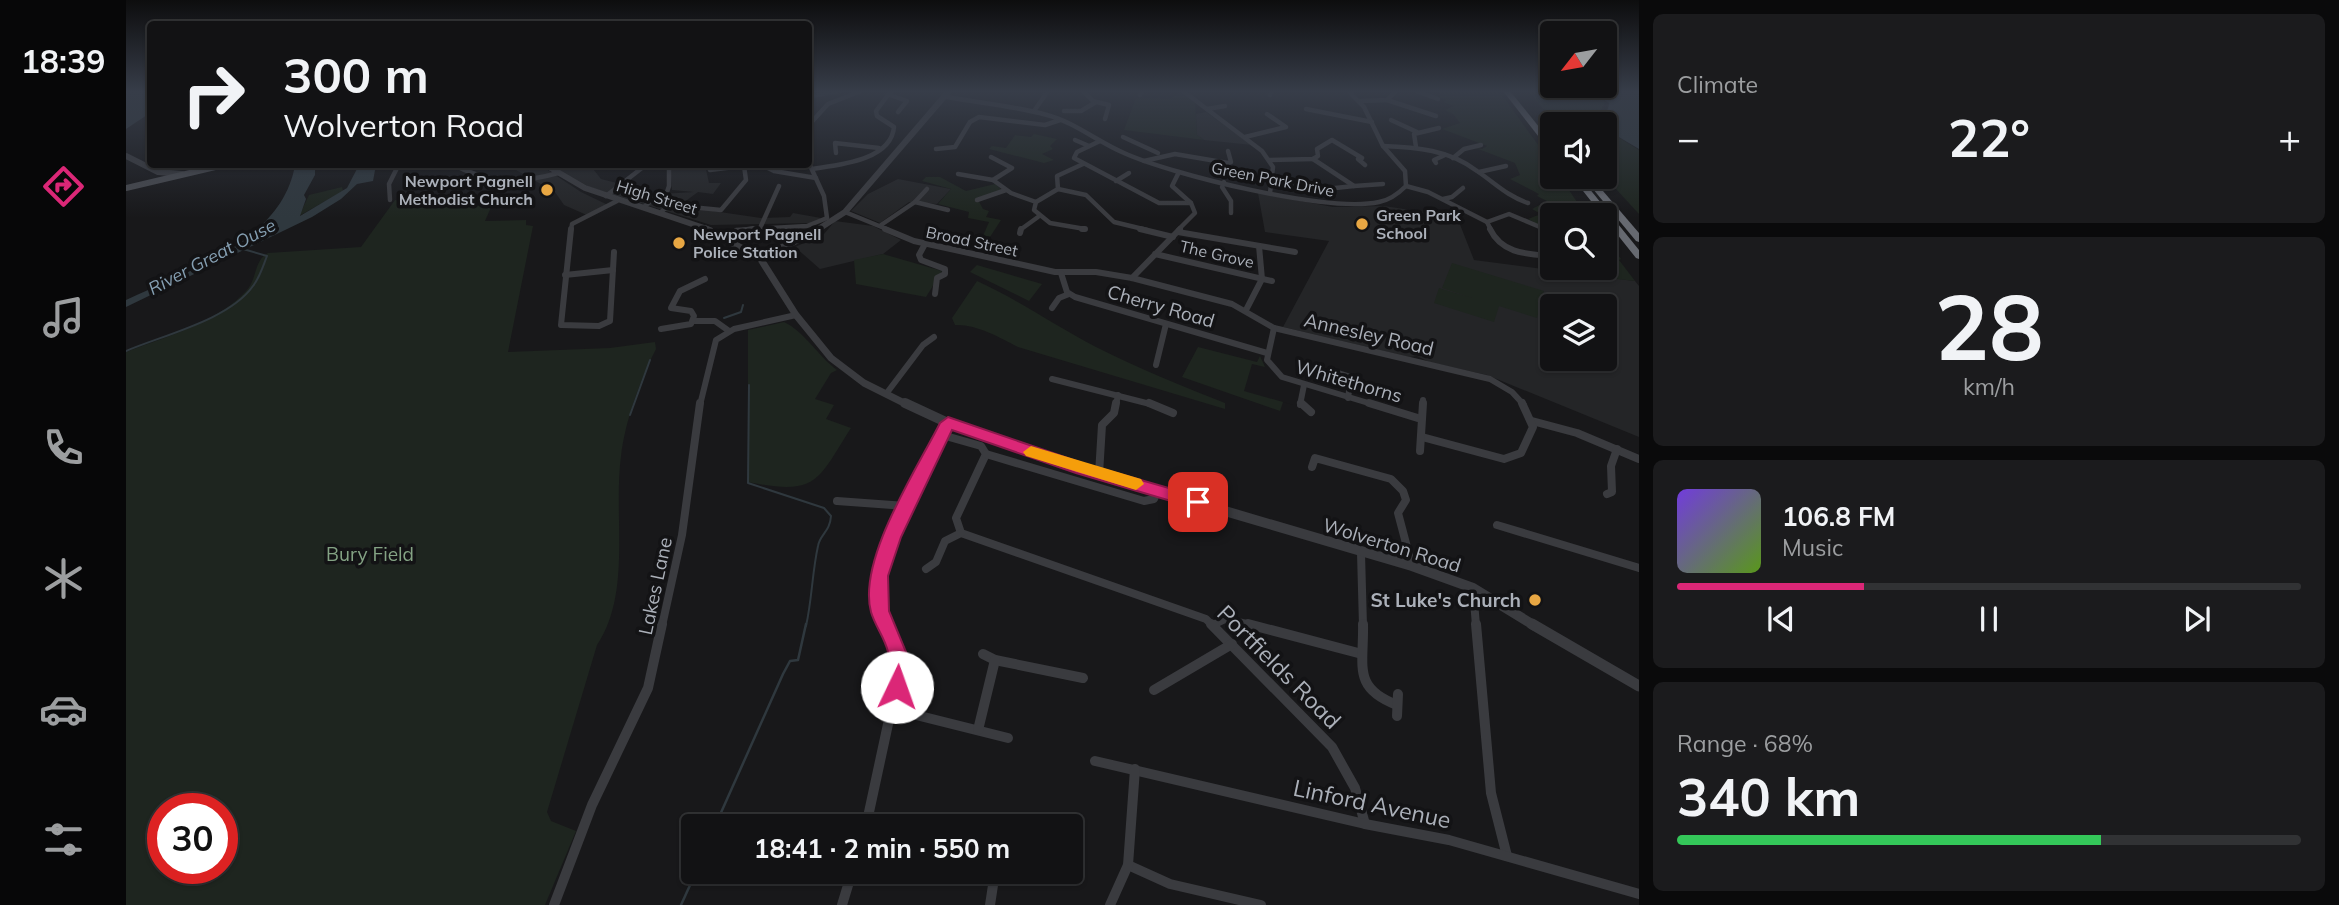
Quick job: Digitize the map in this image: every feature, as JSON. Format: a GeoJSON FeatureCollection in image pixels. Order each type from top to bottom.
{"type":"FeatureCollection","features":[{"type":"Feature","properties":{"kind":"highway"},"geometry":{"type":"LineString","coordinates":[[1586,189],[1639,256]]}},
{"type":"Feature","properties":{"kind":"highway"},"geometry":{"type":"LineString","coordinates":[[1597,189],[1639,239]]}},
{"type":"Feature","properties":{"kind":"main road"},"geometry":{"type":"LineString","coordinates":[[126,188],[210,168]]}},
{"type":"Feature","properties":{"kind":"street"},"geometry":{"type":"LineString","coordinates":[[718,234],[741,227],[821,223],[827,218],[826,204],[812,169],[864,161],[893,133]]}},
{"type":"Feature","properties":{"kind":"street"},"geometry":{"type":"LineString","coordinates":[[760,258],[818,230],[845,212],[912,133]]}},
{"type":"Feature","properties":{"kind":"street"},"geometry":{"type":"LineString","coordinates":[[936,149],[955,148],[964,133]]}},
{"type":"Feature","properties":{"kind":"street","name":"Green Park Drive"},"geometry":{"type":"LineString","coordinates":[[1085,133],[1144,161],[1270,193],[1356,205],[1381,202],[1397,195],[1406,186]]}},
{"type":"Feature","properties":{"kind":"street"},"geometry":{"type":"LineString","coordinates":[[1240,133],[1273,167],[1270,193]]}},
{"type":"Feature","properties":{"kind":"street"},"geometry":{"type":"LineString","coordinates":[[1245,137],[1260,133]]}},
{"type":"Feature","properties":{"kind":"street"},"geometry":{"type":"LineString","coordinates":[[1377,133],[1383,146],[1405,171],[1406,186],[1443,199],[1487,222],[1494,241],[1505,250],[1540,254]]}},
{"type":"Feature","properties":{"kind":"street"},"geometry":{"type":"LineString","coordinates":[[1416,133],[1413,136],[1416,147]]}},
{"type":"Feature","properties":{"kind":"street"},"geometry":{"type":"LineString","coordinates":[[1324,136],[1365,158],[1358,159],[1365,165]]}},
{"type":"Feature","properties":{"kind":"street"},"geometry":{"type":"LineString","coordinates":[[1123,138],[1158,153]]}},
{"type":"Feature","properties":{"kind":"street"},"geometry":{"type":"LineString","coordinates":[[1075,140],[1089,146]]}},
{"type":"Feature","properties":{"kind":"street"},"geometry":{"type":"LineString","coordinates":[[1269,160],[1313,159],[1318,156],[1321,144],[1332,140]]}},
{"type":"Feature","properties":{"kind":"street"},"geometry":{"type":"LineString","coordinates":[[836,153],[834,141],[879,148]]}},
{"type":"Feature","properties":{"kind":"street"},"geometry":{"type":"LineString","coordinates":[[1100,141],[1074,155],[1083,164],[1159,203],[1191,203]]}},
{"type":"Feature","properties":{"kind":"street"},"geometry":{"type":"LineString","coordinates":[[1453,158],[1464,149],[1480,145]]}},
{"type":"Feature","properties":{"kind":"street"},"geometry":{"type":"LineString","coordinates":[[1383,146],[1416,147],[1453,158],[1479,172],[1494,188],[1528,203]]}},
{"type":"Feature","properties":{"kind":"street"},"geometry":{"type":"LineString","coordinates":[[1144,161],[1158,153],[1181,150],[1228,163],[1231,162],[1228,151]]}},
{"type":"Feature","properties":{"kind":"street"},"geometry":{"type":"LineString","coordinates":[[1436,163],[1434,160],[1445,155]]}},
{"type":"Feature","properties":{"kind":"street"},"geometry":{"type":"LineString","coordinates":[[126,156],[147,166]]}},
{"type":"Feature","properties":{"kind":"street"},"geometry":{"type":"LineString","coordinates":[[990,157],[1014,167],[993,180]]}},
{"type":"Feature","properties":{"kind":"street"},"geometry":{"type":"LineString","coordinates":[[1313,159],[1354,186]]}},
{"type":"Feature","properties":{"kind":"street"},"geometry":{"type":"LineString","coordinates":[[1058,189],[1058,176],[1083,164]]}},
{"type":"Feature","properties":{"kind":"street"},"geometry":{"type":"LineString","coordinates":[[1479,172],[1506,166]]}},
{"type":"Feature","properties":{"kind":"street"},"geometry":{"type":"LineString","coordinates":[[150,168],[158,172],[182,174]]}},
{"type":"Feature","properties":{"kind":"street"},"geometry":{"type":"LineString","coordinates":[[390,200],[389,184],[397,168]]}},
{"type":"Feature","properties":{"kind":"street"},"geometry":{"type":"LineString","coordinates":[[462,168],[493,181],[524,181],[558,173]]}},
{"type":"Feature","properties":{"kind":"street","name":"High Street"},"geometry":{"type":"LineString","coordinates":[[550,168],[617,201],[662,211],[718,234],[760,258]]}},
{"type":"Feature","properties":{"kind":"street"},"geometry":{"type":"LineString","coordinates":[[606,196],[642,168]]}},
{"type":"Feature","properties":{"kind":"street"},"geometry":{"type":"LineString","coordinates":[[665,198],[669,186],[669,168]]}},
{"type":"Feature","properties":{"kind":"street"},"geometry":{"type":"LineString","coordinates":[[709,168],[727,168]]}},
{"type":"Feature","properties":{"kind":"street"},"geometry":{"type":"LineString","coordinates":[[662,211],[670,205],[720,210],[746,180],[744,168]]}},
{"type":"Feature","properties":{"kind":"street"},"geometry":{"type":"LineString","coordinates":[[768,168],[816,178]]}},
{"type":"Feature","properties":{"kind":"street"},"geometry":{"type":"LineString","coordinates":[[146,183],[158,172]]}},
{"type":"Feature","properties":{"kind":"street"},"geometry":{"type":"LineString","coordinates":[[1132,278],[1195,213],[1191,203],[1172,186],[1179,172]]}},
{"type":"Feature","properties":{"kind":"street"},"geometry":{"type":"LineString","coordinates":[[1116,181],[1129,173]]}},
{"type":"Feature","properties":{"kind":"street"},"geometry":{"type":"LineString","coordinates":[[958,174],[993,180],[1006,190],[1036,202]]}},
{"type":"Feature","properties":{"kind":"street"},"geometry":{"type":"LineString","coordinates":[[1224,182],[1222,187],[1231,201],[1231,213]]}},
{"type":"Feature","properties":{"kind":"street"},"geometry":{"type":"LineString","coordinates":[[1301,185],[1326,189],[1383,184]]}},
{"type":"Feature","properties":{"kind":"street"},"geometry":{"type":"LineString","coordinates":[[761,226],[779,186]]}},
{"type":"Feature","properties":{"kind":"street"},"geometry":{"type":"LineString","coordinates":[[1443,199],[1452,197],[1463,188]]}},
{"type":"Feature","properties":{"kind":"street"},"geometry":{"type":"LineString","coordinates":[[881,225],[915,202],[927,189]]}},
{"type":"Feature","properties":{"kind":"street"},"geometry":{"type":"LineString","coordinates":[[1085,229],[1053,224],[1038,217],[1034,210],[1036,202],[1058,189],[1086,195],[1114,222],[1175,235],[1295,251]]}},
{"type":"Feature","properties":{"kind":"street"},"geometry":{"type":"LineString","coordinates":[[977,200],[1006,190]]}},
{"type":"Feature","properties":{"kind":"street"},"geometry":{"type":"LineString","coordinates":[[665,198],[670,205]]}},
{"type":"Feature","properties":{"kind":"street"},"geometry":{"type":"LineString","coordinates":[[645,207],[652,200],[665,198]]}},
{"type":"Feature","properties":{"kind":"street"},"geometry":{"type":"LineString","coordinates":[[614,251],[610,321],[606,324],[565,327],[559,323],[572,224],[617,201]]}},
{"type":"Feature","properties":{"kind":"street"},"geometry":{"type":"LineString","coordinates":[[915,202],[948,210]]}},
{"type":"Feature","properties":{"kind":"street","name":"Broad Street"},"geometry":{"type":"LineString","coordinates":[[845,212],[925,244],[1050,271]]}},
{"type":"Feature","properties":{"kind":"street"},"geometry":{"type":"LineString","coordinates":[[1487,222],[1509,214],[1540,228]]}},
{"type":"Feature","properties":{"kind":"street"},"geometry":{"type":"LineString","coordinates":[[1020,233],[1020,229],[1038,217]]}},
{"type":"Feature","properties":{"kind":"street"},"geometry":{"type":"LineString","coordinates":[[925,244],[919,256],[921,260],[945,269],[945,274],[937,278],[935,294]]}},
{"type":"Feature","properties":{"kind":"street"},"geometry":{"type":"LineString","coordinates":[[1247,310],[1262,279],[1259,246]]}},
{"type":"Feature","properties":{"kind":"street","name":"The Grove"},"geometry":{"type":"LineString","coordinates":[[1155,254],[1272,281]]}},
{"type":"Feature","properties":{"kind":"street","name":"Wolverton Road"},"geometry":{"type":"LineString","coordinates":[[760,258],[796,315],[831,358],[849,373],[886,394],[948,423],[1099,474],[1412,566],[1473,588],[1591,661],[1639,686]]}},
{"type":"Feature","properties":{"kind":"street"},"geometry":{"type":"LineString","coordinates":[[565,275],[613,270]]}},
{"type":"Feature","properties":{"kind":"street","name":"Annesley Road"},"geometry":{"type":"LineString","coordinates":[[1050,271],[1096,272],[1132,278],[1247,310],[1274,328],[1490,379],[1511,391],[1524,404],[1532,421]]}},
{"type":"Feature","properties":{"kind":"street"},"geometry":{"type":"LineString","coordinates":[[1052,308],[1059,298],[1069,294],[1061,273]]}},
{"type":"Feature","properties":{"kind":"street"},"geometry":{"type":"LineString","coordinates":[[661,328],[686,327],[692,320],[691,311],[671,308],[680,291],[705,279]]}},
{"type":"Feature","properties":{"kind":"street","name":"Cherry Road"},"geometry":{"type":"LineString","coordinates":[[1069,294],[1267,353]]}},
{"type":"Feature","properties":{"kind":"street"},"geometry":{"type":"LineString","coordinates":[[692,320],[715,321],[729,331],[796,315]]}},
{"type":"Feature","properties":{"kind":"street"},"geometry":{"type":"LineString","coordinates":[[1156,365],[1166,324]]}},
{"type":"Feature","properties":{"kind":"street"},"geometry":{"type":"LineString","coordinates":[[1267,353],[1274,328]]}},
{"type":"Feature","properties":{"kind":"street","name":"Lakes Lane"},"geometry":{"type":"LineString","coordinates":[[554,905],[606,772],[648,688],[682,535],[703,385],[716,340],[729,331]]}},
{"type":"Feature","properties":{"kind":"street"},"geometry":{"type":"LineString","coordinates":[[886,394],[923,345],[934,337]]}},
{"type":"Feature","properties":{"kind":"street","name":"Whitethorns"},"geometry":{"type":"LineString","coordinates":[[1267,353],[1267,360],[1275,372],[1304,386],[1422,418]]}},
{"type":"Feature","properties":{"kind":"street"},"geometry":{"type":"LineString","coordinates":[[1332,371],[1351,377],[1348,398]]}},
{"type":"Feature","properties":{"kind":"street"},"geometry":{"type":"LineString","coordinates":[[1052,379],[1118,395],[1173,413]]}},
{"type":"Feature","properties":{"kind":"street"},"geometry":{"type":"LineString","coordinates":[[1304,386],[1300,406],[1311,412]]}},
{"type":"Feature","properties":{"kind":"street"},"geometry":{"type":"LineString","coordinates":[[1099,474],[1102,425],[1114,414],[1118,395]]}},
{"type":"Feature","properties":{"kind":"street"},"geometry":{"type":"LineString","coordinates":[[1420,452],[1423,400]]}},
{"type":"Feature","properties":{"kind":"street"},"geometry":{"type":"LineString","coordinates":[[1422,437],[1504,459],[1521,453],[1532,432],[1532,421],[1561,428],[1639,459]]}},
{"type":"Feature","properties":{"kind":"street"},"geometry":{"type":"LineString","coordinates":[[869,814],[901,664],[898,649],[880,611],[879,576],[906,506],[948,423]]}},
{"type":"Feature","properties":{"kind":"street"},"geometry":{"type":"LineString","coordinates":[[942,435],[981,446],[986,454],[1144,501],[1154,499],[1158,490]]}},
{"type":"Feature","properties":{"kind":"street"},"geometry":{"type":"LineString","coordinates":[[1607,494],[1612,492],[1611,466],[1617,449]]}},
{"type":"Feature","properties":{"kind":"street"},"geometry":{"type":"LineString","coordinates":[[926,569],[936,562],[945,541],[961,533],[956,518],[986,454]]}},
{"type":"Feature","properties":{"kind":"street"},"geometry":{"type":"LineString","coordinates":[[1312,467],[1315,458],[1346,469],[1384,477],[1401,486],[1406,500],[1398,513],[1412,566]]}},
{"type":"Feature","properties":{"kind":"street"},"geometry":{"type":"LineString","coordinates":[[837,501],[863,505],[890,501],[906,506]]}},
{"type":"Feature","properties":{"kind":"street"},"geometry":{"type":"LineString","coordinates":[[1497,525],[1639,568]]}},
{"type":"Feature","properties":{"kind":"street","name":"Portfields Road"},"geometry":{"type":"LineString","coordinates":[[961,533],[967,538],[1196,614],[1213,625],[1332,747],[1355,788],[1365,824]]}},
{"type":"Feature","properties":{"kind":"street"},"geometry":{"type":"LineString","coordinates":[[1361,553],[1365,687],[1376,697],[1397,705]]}},
{"type":"Feature","properties":{"kind":"street"},"geometry":{"type":"LineString","coordinates":[[1473,588],[1491,793],[1507,856]]}},
{"type":"Feature","properties":{"kind":"street"},"geometry":{"type":"LineString","coordinates":[[1213,625],[1224,619],[1362,654]]}},
{"type":"Feature","properties":{"kind":"street"},"geometry":{"type":"LineString","coordinates":[[1154,690],[1232,644]]}},
{"type":"Feature","properties":{"kind":"street"},"geometry":{"type":"LineString","coordinates":[[983,654],[995,660],[1083,678]]}},
{"type":"Feature","properties":{"kind":"street"},"geometry":{"type":"LineString","coordinates":[[978,730],[995,660]]}},
{"type":"Feature","properties":{"kind":"street"},"geometry":{"type":"LineString","coordinates":[[892,709],[1008,738]]}},
{"type":"Feature","properties":{"kind":"street","name":"Linford Avenue"},"geometry":{"type":"LineString","coordinates":[[1095,761],[1365,824],[1449,840],[1639,894]]}},
{"type":"Feature","properties":{"kind":"street"},"geometry":{"type":"LineString","coordinates":[[1110,905],[1128,865],[1135,769]]}},
{"type":"Feature","properties":{"kind":"street"},"geometry":{"type":"LineString","coordinates":[[1128,865],[1170,884],[1228,900],[1261,905]]}},
{"type":"Feature","properties":{"kind":"street"},"geometry":{"type":"LineString","coordinates":[[842,905],[848,884]]}},
{"type":"Feature","properties":{"kind":"street"},"geometry":{"type":"LineString","coordinates":[[990,905],[993,884]]}},
{"type":"Feature","properties":{"kind":"shaded area"},"geometry":{"type":"Polygon","coordinates":[[[1236,133],[1252,145],[1204,140],[1197,135],[1236,133]]]}},
{"type":"Feature","properties":{"kind":"shaded area"},"geometry":{"type":"Polygon","coordinates":[[[1617,133],[1639,133],[1639,149],[1617,136],[1617,133]]]}},
{"type":"Feature","properties":{"kind":"shaded area"},"geometry":{"type":"Polygon","coordinates":[[[294,168],[315,168],[315,175],[304,195],[306,199],[300,216],[347,188],[357,168],[375,168],[373,181],[357,184],[341,199],[312,217],[126,307],[126,300],[230,250],[272,214],[287,191],[294,168]]]}},
{"type":"Feature","properties":{"kind":"shaded area"},"geometry":{"type":"Polygon","coordinates":[[[512,168],[545,168],[581,192],[608,205],[589,216],[564,205],[555,192],[512,168]]]}},
{"type":"Feature","properties":{"kind":"shaded area"},"geometry":{"type":"Polygon","coordinates":[[[556,168],[592,168],[601,179],[660,194],[694,192],[672,190],[670,168],[706,168],[709,183],[721,183],[713,194],[698,192],[679,206],[761,218],[790,217],[793,213],[821,218],[815,223],[711,225],[589,187],[556,168]]]}},
{"type":"Feature","properties":{"kind":"shaded area"},"geometry":{"type":"Polygon","coordinates":[[[898,179],[951,189],[937,204],[909,202],[880,223],[851,211],[868,194],[898,179]]]}},
{"type":"Feature","properties":{"kind":"shaded area"},"geometry":{"type":"Polygon","coordinates":[[[1258,193],[1333,207],[1384,206],[1457,217],[1474,260],[1540,269],[1540,280],[1617,279],[1635,281],[1639,286],[1639,437],[1487,375],[1429,362],[1417,356],[1409,357],[1283,327],[1329,241],[1265,232],[1258,193]]]}},
{"type":"Feature","properties":{"kind":"shaded area"},"geometry":{"type":"Polygon","coordinates":[[[835,221],[873,226],[901,240],[883,254],[820,269],[795,247],[824,234],[835,221]]]}},
{"type":"Feature","properties":{"kind":"green space"},"geometry":{"type":"Polygon","coordinates":[[[1150,133],[1197,133],[1204,140],[1150,133]]]}},
{"type":"Feature","properties":{"kind":"green space"},"geometry":{"type":"Polygon","coordinates":[[[1453,133],[1530,133],[1540,147],[1540,189],[1568,189],[1578,203],[1543,203],[1547,201],[1537,196],[1539,194],[1510,179],[1520,175],[1515,163],[1473,147],[1482,149],[1487,146],[1453,133]]]}},
{"type":"Feature","properties":{"kind":"green space"},"geometry":{"type":"Polygon","coordinates":[[[1034,134],[1057,139],[1050,146],[1053,149],[1042,154],[1054,160],[1044,163],[989,149],[992,146],[1006,148],[1015,135],[1031,137],[1034,134]]]}},
{"type":"Feature","properties":{"kind":"green space"},"geometry":{"type":"Polygon","coordinates":[[[1617,136],[1639,150],[1639,214],[1616,189],[1617,136]]]}},
{"type":"Feature","properties":{"kind":"green space"},"geometry":{"type":"Polygon","coordinates":[[[926,177],[940,177],[966,191],[995,184],[1002,190],[977,198],[983,209],[989,211],[986,217],[1001,220],[990,237],[983,236],[989,222],[968,218],[969,212],[938,204],[951,189],[922,181],[926,177]]]}},
{"type":"Feature","properties":{"kind":"green space"},"geometry":{"type":"Polygon","coordinates":[[[342,187],[343,191],[299,216],[309,195],[342,187]]]}},
{"type":"Feature","properties":{"kind":"green space","name":"Bury Field"},"geometry":{"type":"Polygon","coordinates":[[[395,200],[461,207],[492,205],[485,221],[526,220],[526,225],[533,226],[508,352],[610,348],[655,342],[656,349],[634,401],[623,443],[619,480],[618,578],[614,602],[608,624],[597,645],[547,812],[551,821],[576,831],[545,905],[126,905],[126,352],[191,327],[222,311],[247,290],[260,260],[268,253],[361,247],[395,200]]]}},
{"type":"Feature","properties":{"kind":"green space"},"geometry":{"type":"Polygon","coordinates":[[[1540,205],[1540,213],[1532,209],[1540,205]]]}},
{"type":"Feature","properties":{"kind":"green space"},"geometry":{"type":"Polygon","coordinates":[[[1540,214],[1540,226],[1528,219],[1540,214]]]}},
{"type":"Feature","properties":{"kind":"green space"},"geometry":{"type":"Polygon","coordinates":[[[883,254],[942,271],[926,297],[856,284],[854,260],[883,254]]]}},
{"type":"Feature","properties":{"kind":"green space"},"geometry":{"type":"Polygon","coordinates":[[[1617,254],[1621,259],[1619,260],[1635,281],[1617,279],[1617,254]]]}},
{"type":"Feature","properties":{"kind":"green space"},"geometry":{"type":"Polygon","coordinates":[[[1452,263],[1544,291],[1540,294],[1537,318],[1499,306],[1494,322],[1434,303],[1439,288],[1472,298],[1442,288],[1452,263]]]}},
{"type":"Feature","properties":{"kind":"green space"},"geometry":{"type":"Polygon","coordinates":[[[977,265],[1042,284],[1029,301],[970,272],[977,265]]]}},
{"type":"Feature","properties":{"kind":"green space"},"geometry":{"type":"Polygon","coordinates":[[[977,281],[1096,347],[1225,403],[1225,409],[1018,347],[979,329],[955,325],[952,318],[977,281]]]}},
{"type":"Feature","properties":{"kind":"green space"},"geometry":{"type":"Polygon","coordinates":[[[784,322],[792,326],[837,370],[831,373],[815,399],[834,405],[826,419],[851,428],[822,472],[802,485],[789,487],[748,482],[748,330],[784,322]]]}},
{"type":"Feature","properties":{"kind":"green space"},"geometry":{"type":"Polygon","coordinates":[[[1198,347],[1257,362],[1260,356],[1265,367],[1252,364],[1244,391],[1283,402],[1280,411],[1182,377],[1198,347]]]}},
{"type":"Feature","properties":{"kind":"waterway","name":"River Great Ouse"},"geometry":{"type":"LineString","coordinates":[[126,351],[212,317],[242,298],[255,283],[267,256],[243,249]]}},
{"type":"Feature","properties":{"kind":"waterway"},"geometry":{"type":"LineString","coordinates":[[724,318],[741,312],[743,305]]}},
{"type":"Feature","properties":{"kind":"waterway"},"geometry":{"type":"LineString","coordinates":[[630,415],[650,360]]}},
{"type":"Feature","properties":{"kind":"waterway"},"geometry":{"type":"LineString","coordinates":[[749,385],[748,483],[824,508],[831,516],[829,526],[818,546],[806,626]]}},
{"type":"Feature","properties":{"kind":"waterway"},"geometry":{"type":"LineString","coordinates":[[720,814],[783,674],[790,661],[798,660],[806,624]]}},
{"type":"Feature","properties":{"kind":"waterway"},"geometry":{"type":"LineString","coordinates":[[681,905],[691,884]]}},
{"type":"Feature","properties":{"kind":"slow traffic"},"geometry":{"type":"LineString","coordinates":[[1031,452],[1136,484]]}},
{"type":"Feature","properties":{"kind":"place","name":"Newport Pagnell Methodist Church"},"geometry":{"type":"Point","coordinates":[547,190]}},
{"type":"Feature","properties":{"kind":"place","name":"Green Park School"},"geometry":{"type":"Point","coordinates":[1362,224]}},
{"type":"Feature","properties":{"kind":"place","name":"Newport Pagnell Police Station"},"geometry":{"type":"Point","coordinates":[679,243]}},
{"type":"Feature","properties":{"kind":"place","name":"St Luke's Church"},"geometry":{"type":"Point","coordinates":[1535,600]}},
{"type":"Feature","properties":{"kind":"route"},"geometry":{"type":"LineString","coordinates":[[897,687],[901,664],[898,649],[880,611],[879,576],[892,537],[948,423],[1082,469],[1198,502]]}}]}
